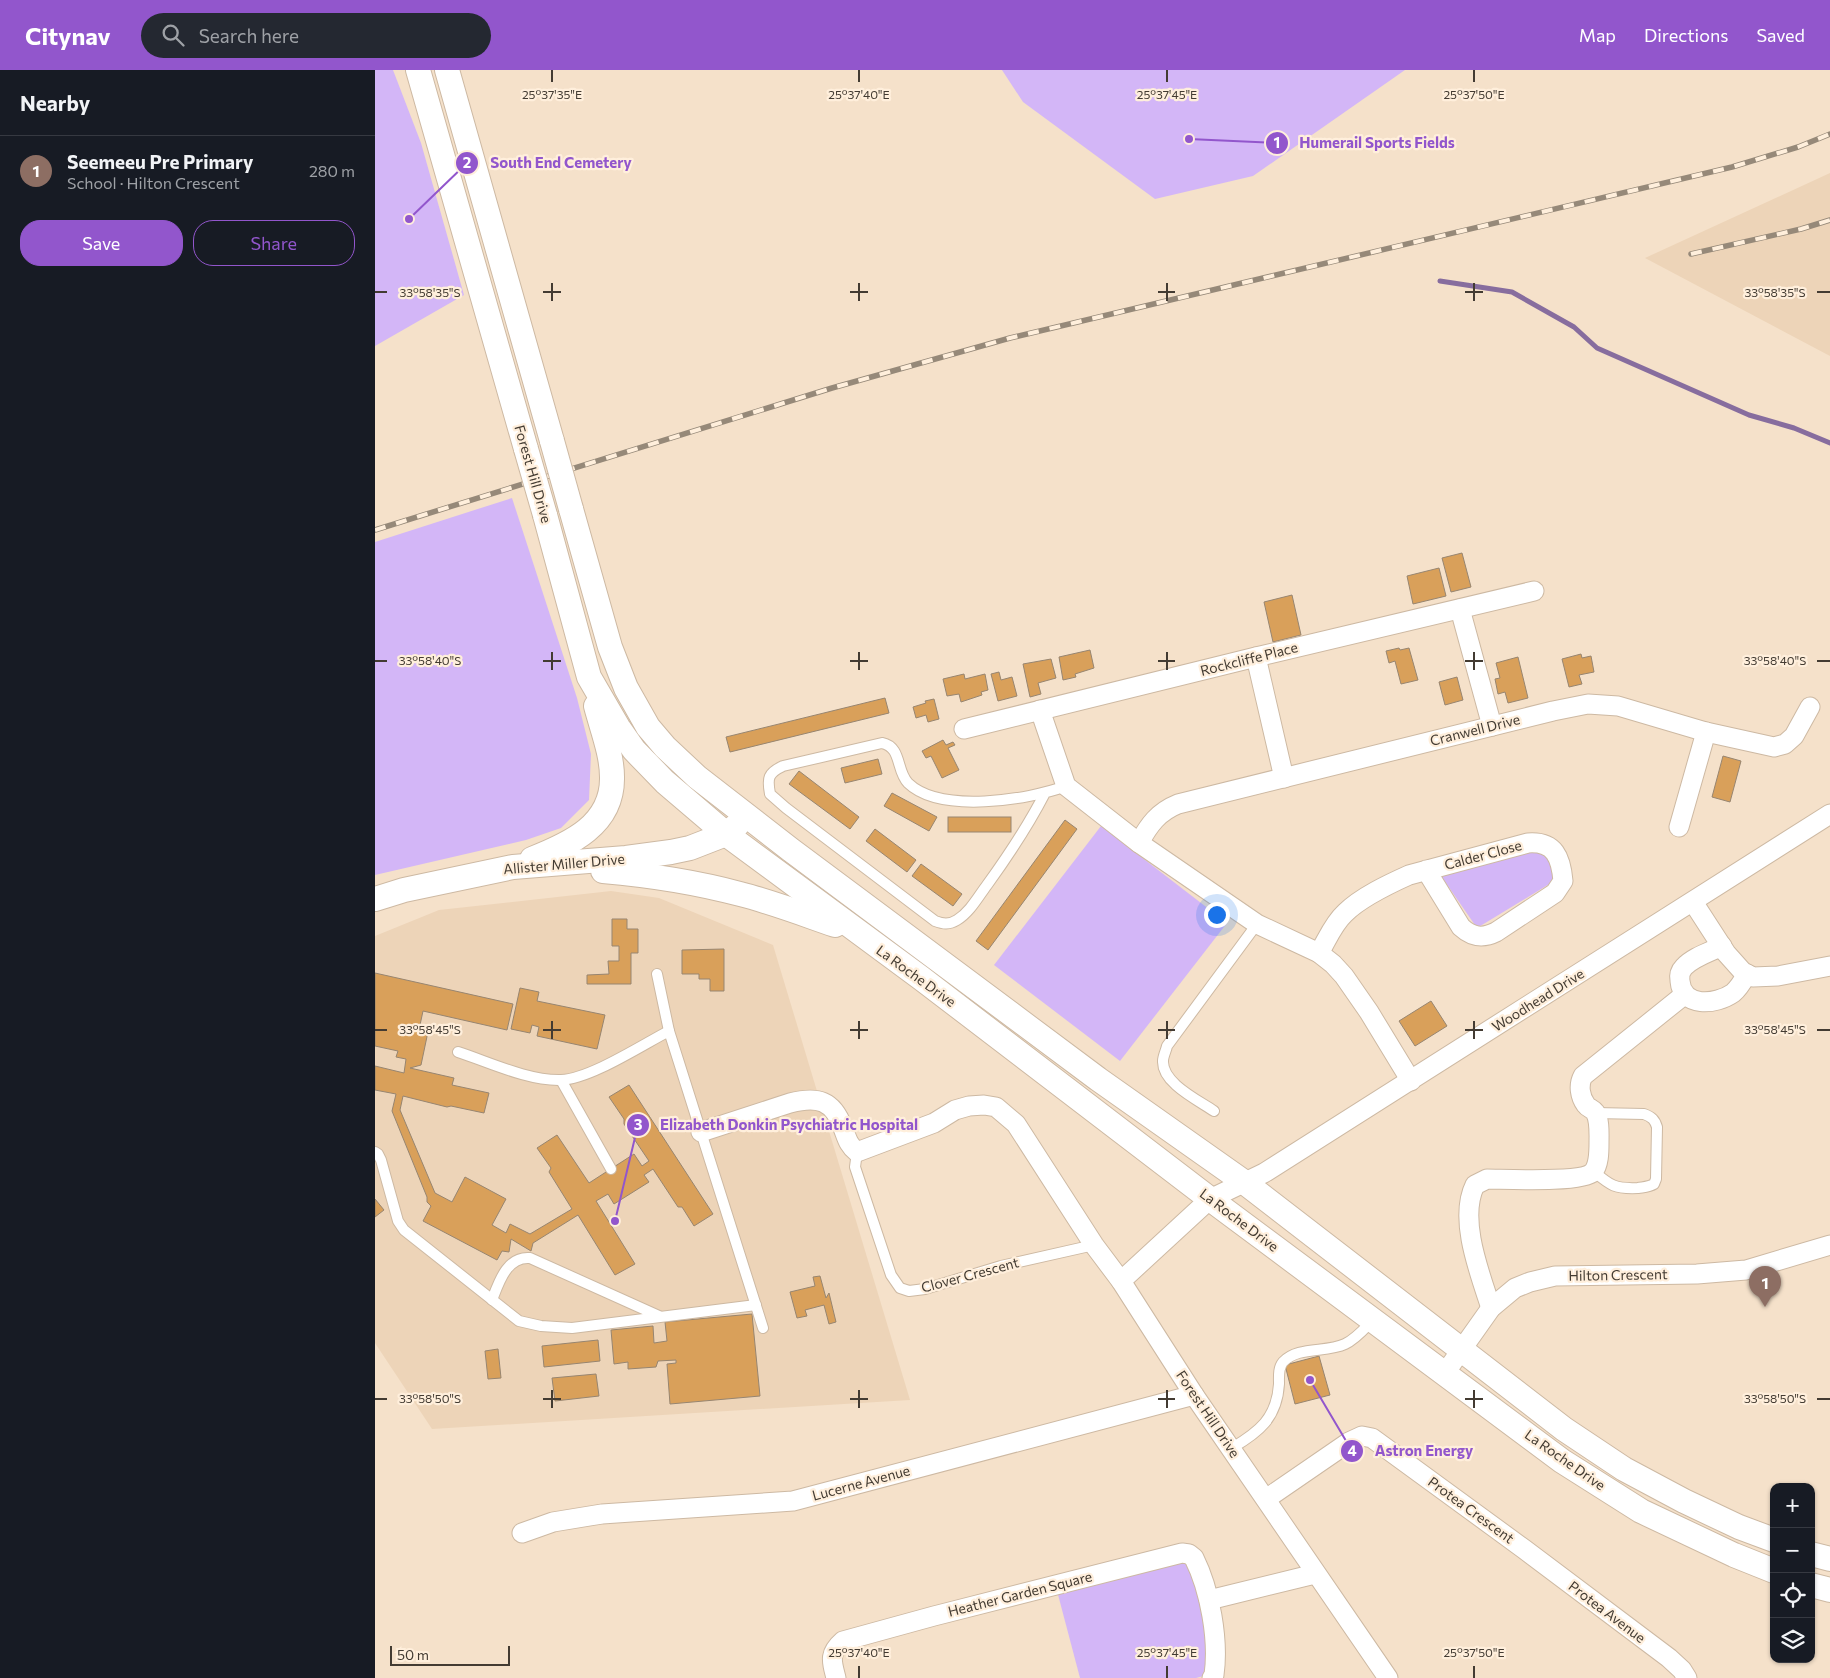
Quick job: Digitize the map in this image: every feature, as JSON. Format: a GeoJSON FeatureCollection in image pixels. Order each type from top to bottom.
{"type":"FeatureCollection","features":[{"type":"Feature","properties":{"kind":"street","name":"Forest Hill Drive"},"geometry":{"type":"LineString","coordinates":[[418,70],[545,515],[589,677],[618,727],[634,750],[665,782],[726,834]]}},
{"type":"Feature","properties":{"kind":"street","name":"Forest Hill Drive"},"geometry":{"type":"LineString","coordinates":[[447,70],[618,671],[648,726],[665,748],[697,777],[748,817]]}},
{"type":"Feature","properties":{"kind":"street","name":"Rockcliffe Place"},"geometry":{"type":"LineString","coordinates":[[964,729],[1534,591]]}},
{"type":"Feature","properties":{"kind":"street"},"geometry":{"type":"LineString","coordinates":[[1460,609],[1492,726]]}},
{"type":"Feature","properties":{"kind":"street"},"geometry":{"type":"LineString","coordinates":[[1256,657],[1283,778]]}},
{"type":"Feature","properties":{"kind":"street"},"geometry":{"type":"LineString","coordinates":[[518,866],[583,835],[601,817],[608,804],[612,789],[611,763],[589,677]]}},
{"type":"Feature","properties":{"kind":"street","name":"Cranwell Drive"},"geometry":{"type":"LineString","coordinates":[[1139,843],[1148,826],[1169,808],[1492,726],[1579,706],[1604,704],[1618,706],[1706,732],[1774,747],[1785,744],[1794,736],[1810,707]]}},
{"type":"Feature","properties":{"kind":"street"},"geometry":{"type":"LineString","coordinates":[[1040,710],[1065,786],[1139,843],[1257,924],[1319,953],[1333,964],[1344,976],[1369,1012],[1411,1081]]}},
{"type":"Feature","properties":{"kind":"street"},"geometry":{"type":"LineString","coordinates":[[1679,827],[1706,732]]}},
{"type":"Feature","properties":{"kind":"street","name":"Woodhead Drive"},"geometry":{"type":"LineString","coordinates":[[1244,1182],[1265,1172],[1411,1081],[1830,814]]}},
{"type":"Feature","properties":{"kind":"street","name":"Allister Miller Drive"},"geometry":{"type":"LineString","coordinates":[[375,899],[405,890],[518,866],[626,858],[690,848],[726,834],[748,817]]}},
{"type":"Feature","properties":{"kind":"street","name":"La Roche Drive"},"geometry":{"type":"LineString","coordinates":[[748,817],[1098,1079],[1244,1182],[1564,1429],[1624,1469],[1684,1501],[1739,1527],[1770,1539]]}},
{"type":"Feature","properties":{"kind":"street","name":"La Roche Drive"},"geometry":{"type":"LineString","coordinates":[[726,834],[856,932],[921,978],[1210,1199],[1562,1461],[1641,1511],[1734,1555],[1770,1569]]}},
{"type":"Feature","properties":{"kind":"street","name":"Calder Close"},"geometry":{"type":"LineString","coordinates":[[1319,953],[1345,912],[1393,882],[1409,875],[1426,870],[1528,843],[1536,842],[1557,853],[1562,869],[1563,881],[1555,893],[1504,928],[1488,936],[1480,937],[1468,934],[1461,927],[1426,870]]}},
{"type":"Feature","properties":{"kind":"street"},"geometry":{"type":"LineString","coordinates":[[518,866],[641,874],[706,886],[770,903],[856,932]]}},
{"type":"Feature","properties":{"kind":"street"},"geometry":{"type":"LineString","coordinates":[[1693,902],[1735,963],[1753,977],[1764,978],[1830,966]]}},
{"type":"Feature","properties":{"kind":"street"},"geometry":{"type":"LineString","coordinates":[[1722,946],[1692,960],[1682,968],[1680,984],[1684,995],[1693,1001],[1719,999],[1731,994],[1747,974]]}},
{"type":"Feature","properties":{"kind":"street"},"geometry":{"type":"LineString","coordinates":[[1491,1308],[1477,1265],[1470,1231],[1469,1202],[1475,1185],[1487,1179],[1573,1179],[1593,1171],[1597,1162],[1599,1127],[1595,1112],[1586,1104],[1581,1096],[1580,1081],[1583,1076],[1684,995]]}},
{"type":"Feature","properties":{"kind":"street","name":"Clover Crescent"},"geometry":{"type":"LineString","coordinates":[[701,1132],[803,1100],[819,1100],[831,1106],[839,1117],[849,1146],[857,1152]]}},
{"type":"Feature","properties":{"kind":"street"},"geometry":{"type":"LineString","coordinates":[[857,1152],[934,1123],[955,1110],[969,1106],[984,1105],[996,1108],[1016,1124],[1094,1244],[1121,1281],[1198,1208],[1210,1199],[1244,1182]]}},
{"type":"Feature","properties":{"kind":"street","name":"Hilton Crescent"},"geometry":{"type":"LineString","coordinates":[[1445,1373],[1491,1308],[1515,1288],[1530,1282],[1555,1276],[1697,1274],[1746,1270],[1830,1245]]}},
{"type":"Feature","properties":{"kind":"street","name":"Forest Hill Drive"},"geometry":{"type":"LineString","coordinates":[[1121,1281],[1194,1395],[1388,1678]]}},
{"type":"Feature","properties":{"kind":"street","name":"Lucerne Avenue"},"geometry":{"type":"LineString","coordinates":[[522,1533],[553,1522],[602,1514],[793,1501],[1194,1395]]}},
{"type":"Feature","properties":{"kind":"street","name":"Protea Crescent"},"geometry":{"type":"LineString","coordinates":[[1266,1498],[1349,1442],[1362,1436],[1367,1436],[1381,1444],[1524,1549]]}},
{"type":"Feature","properties":{"kind":"street","name":"Protea Avenue"},"geometry":{"type":"LineString","coordinates":[[1524,1549],[1669,1658],[1682,1670],[1687,1678]]}},
{"type":"Feature","properties":{"kind":"street","name":"Heather Garden Square"},"geometry":{"type":"LineString","coordinates":[[836,1678],[832,1660],[837,1646],[843,1641],[1182,1553],[1189,1554],[1194,1558],[1209,1600],[1216,1650],[1215,1675],[1212,1678]]}},
{"type":"Feature","properties":{"kind":"street"},"geometry":{"type":"LineString","coordinates":[[1815,1555],[1830,1559]]}},
{"type":"Feature","properties":{"kind":"street"},"geometry":{"type":"LineString","coordinates":[[1209,1600],[1315,1574]]}},
{"type":"Feature","properties":{"kind":"street"},"geometry":{"type":"LineString","coordinates":[[1815,1586],[1830,1590]]}},
{"type":"Feature","properties":{"kind":"lane"},"geometry":{"type":"LineString","coordinates":[[1045,794],[1011,852],[973,905],[956,921],[950,924],[943,924],[935,921],[786,808],[770,794],[769,780],[773,770],[783,766],[882,743],[889,744],[894,748],[908,783],[935,797],[958,801],[1001,800],[1045,794],[1065,786]]}},
{"type":"Feature","properties":{"kind":"lane"},"geometry":{"type":"LineString","coordinates":[[1214,1112],[1167,1078],[1163,1060],[1167,1046],[1257,924]]}},
{"type":"Feature","properties":{"kind":"lane"},"geometry":{"type":"LineString","coordinates":[[657,974],[669,1031],[763,1328]]}},
{"type":"Feature","properties":{"kind":"lane"},"geometry":{"type":"LineString","coordinates":[[458,1052],[534,1078],[561,1080],[575,1078],[603,1066],[669,1031]]}},
{"type":"Feature","properties":{"kind":"lane"},"geometry":{"type":"LineString","coordinates":[[561,1080],[611,1169]]}},
{"type":"Feature","properties":{"kind":"lane"},"geometry":{"type":"LineString","coordinates":[[1593,1171],[1608,1183],[1622,1188],[1649,1187],[1654,1184],[1655,1179],[1657,1127],[1655,1121],[1645,1114],[1595,1112]]}},
{"type":"Feature","properties":{"kind":"lane"},"geometry":{"type":"LineString","coordinates":[[375,1152],[381,1160],[399,1221],[404,1230],[519,1321],[541,1326],[572,1328],[756,1305]]}},
{"type":"Feature","properties":{"kind":"lane","name":"Clover Crescent"},"geometry":{"type":"LineString","coordinates":[[857,1152],[855,1167],[891,1275],[900,1288],[909,1291],[925,1289],[1001,1266],[1094,1244]]}},
{"type":"Feature","properties":{"kind":"lane"},"geometry":{"type":"LineString","coordinates":[[492,1300],[502,1275],[509,1266],[524,1257],[535,1260],[660,1316]]}},
{"type":"Feature","properties":{"kind":"lane"},"geometry":{"type":"LineString","coordinates":[[1231,1448],[1251,1437],[1273,1412],[1277,1398],[1279,1370],[1285,1360],[1303,1352],[1344,1345],[1374,1320]]}},
{"type":"Feature","properties":{"kind":"shaded area"},"geometry":{"type":"Polygon","coordinates":[[[375,70],[393,70],[421,143],[464,295],[375,346],[375,70]]]}},
{"type":"Feature","properties":{"kind":"shaded area"},"geometry":{"type":"Polygon","coordinates":[[[1002,70],[1405,70],[1253,176],[1155,199],[1023,102],[1002,70]]]}},
{"type":"Feature","properties":{"kind":"shaded area"},"geometry":{"type":"Polygon","coordinates":[[[1830,173],[1830,356],[1645,258],[1830,173]]]}},
{"type":"Feature","properties":{"kind":"shaded area"},"geometry":{"type":"Polygon","coordinates":[[[512,498],[577,698],[591,754],[589,800],[561,828],[526,840],[375,875],[375,542],[512,498]]]}},
{"type":"Feature","properties":{"kind":"shaded area"},"geometry":{"type":"Polygon","coordinates":[[[1101,826],[1227,923],[1120,1061],[994,965],[1101,826]]]}},
{"type":"Feature","properties":{"kind":"shaded area"},"geometry":{"type":"Polygon","coordinates":[[[1540,847],[1556,870],[1551,883],[1477,928],[1439,873],[1540,847]]]}},
{"type":"Feature","properties":{"kind":"shaded area"},"geometry":{"type":"Polygon","coordinates":[[[611,891],[659,898],[773,945],[910,1400],[432,1429],[375,1343],[375,936],[439,910],[611,891]]]}},
{"type":"Feature","properties":{"kind":"shaded area"},"geometry":{"type":"Polygon","coordinates":[[[1182,1557],[1205,1600],[1211,1674],[1196,1678],[1080,1678],[1056,1587],[1182,1557]]]}},
{"type":"Feature","properties":{"kind":"building"},"geometry":{"type":"Polygon","coordinates":[[[1462,553],[1471,587],[1451,592],[1442,558],[1462,553]]]}},
{"type":"Feature","properties":{"kind":"building"},"geometry":{"type":"Polygon","coordinates":[[[1439,568],[1446,596],[1413,604],[1407,576],[1439,568]]]}},
{"type":"Feature","properties":{"kind":"building"},"geometry":{"type":"Polygon","coordinates":[[[1292,595],[1301,635],[1273,642],[1264,602],[1292,595]]]}},
{"type":"Feature","properties":{"kind":"building"},"geometry":{"type":"Polygon","coordinates":[[[1399,648],[1400,650],[1409,648],[1418,680],[1401,684],[1395,661],[1389,663],[1386,651],[1399,648]]]}},
{"type":"Feature","properties":{"kind":"building"},"geometry":{"type":"Polygon","coordinates":[[[1090,650],[1094,668],[1075,674],[1076,677],[1063,680],[1059,657],[1090,650]]]}},
{"type":"Feature","properties":{"kind":"building"},"geometry":{"type":"Polygon","coordinates":[[[1581,654],[1582,658],[1591,656],[1594,672],[1579,675],[1582,684],[1569,687],[1562,659],[1581,654]]]}},
{"type":"Feature","properties":{"kind":"building"},"geometry":{"type":"Polygon","coordinates":[[[1518,657],[1528,698],[1508,703],[1505,692],[1498,694],[1495,679],[1500,678],[1496,663],[1518,657]]]}},
{"type":"Feature","properties":{"kind":"building"},"geometry":{"type":"Polygon","coordinates":[[[1051,659],[1056,678],[1038,683],[1041,694],[1030,697],[1023,664],[1051,659]]]}},
{"type":"Feature","properties":{"kind":"building"},"geometry":{"type":"Polygon","coordinates":[[[999,672],[1001,680],[1012,677],[1017,696],[998,701],[991,674],[999,672]]]}},
{"type":"Feature","properties":{"kind":"building"},"geometry":{"type":"Polygon","coordinates":[[[964,674],[965,679],[985,674],[988,690],[981,692],[982,695],[961,702],[959,694],[947,696],[943,679],[964,674]]]}},
{"type":"Feature","properties":{"kind":"building"},"geometry":{"type":"Polygon","coordinates":[[[1457,677],[1463,700],[1445,705],[1439,682],[1457,677]]]}},
{"type":"Feature","properties":{"kind":"building"},"geometry":{"type":"Polygon","coordinates":[[[885,698],[889,713],[730,752],[726,737],[885,698]]]}},
{"type":"Feature","properties":{"kind":"building"},"geometry":{"type":"Polygon","coordinates":[[[934,699],[939,719],[928,722],[926,715],[916,718],[913,707],[934,699]]]}},
{"type":"Feature","properties":{"kind":"building"},"geometry":{"type":"Polygon","coordinates":[[[943,740],[946,745],[953,742],[955,745],[948,748],[959,770],[942,778],[931,756],[926,758],[922,751],[943,740]]]}},
{"type":"Feature","properties":{"kind":"building"},"geometry":{"type":"Polygon","coordinates":[[[1723,756],[1741,761],[1730,802],[1712,797],[1723,756]]]}},
{"type":"Feature","properties":{"kind":"building"},"geometry":{"type":"Polygon","coordinates":[[[878,759],[882,774],[845,783],[841,768],[878,759]]]}},
{"type":"Feature","properties":{"kind":"building"},"geometry":{"type":"Polygon","coordinates":[[[799,771],[859,817],[850,829],[789,784],[799,771]]]}},
{"type":"Feature","properties":{"kind":"building"},"geometry":{"type":"Polygon","coordinates":[[[892,793],[937,817],[929,831],[884,806],[892,793]]]}},
{"type":"Feature","properties":{"kind":"building"},"geometry":{"type":"Polygon","coordinates":[[[948,817],[1011,817],[1011,832],[948,832],[948,817]]]}},
{"type":"Feature","properties":{"kind":"building"},"geometry":{"type":"Polygon","coordinates":[[[1065,820],[1077,829],[988,950],[976,941],[1065,820]]]}},
{"type":"Feature","properties":{"kind":"building"},"geometry":{"type":"Polygon","coordinates":[[[875,829],[916,860],[907,872],[866,841],[875,829]]]}},
{"type":"Feature","properties":{"kind":"building"},"geometry":{"type":"Polygon","coordinates":[[[921,864],[962,894],[953,906],[912,876],[921,864]]]}},
{"type":"Feature","properties":{"kind":"building"},"geometry":{"type":"Polygon","coordinates":[[[612,919],[627,919],[627,929],[638,929],[638,953],[631,953],[631,984],[587,984],[587,975],[609,974],[608,961],[619,961],[619,946],[612,946],[612,919]]]}},
{"type":"Feature","properties":{"kind":"building"},"geometry":{"type":"Polygon","coordinates":[[[724,949],[724,991],[710,991],[710,979],[699,979],[699,974],[682,974],[682,950],[724,949]]]}},
{"type":"Feature","properties":{"kind":"building"},"geometry":{"type":"Polygon","coordinates":[[[375,973],[513,1004],[507,1030],[423,1011],[420,1025],[429,1027],[421,1065],[410,1068],[454,1078],[452,1085],[489,1093],[484,1113],[451,1106],[447,1107],[403,1096],[400,1110],[435,1193],[452,1202],[465,1177],[506,1199],[492,1225],[506,1233],[510,1224],[530,1234],[572,1209],[549,1172],[551,1168],[537,1148],[557,1135],[589,1183],[634,1154],[642,1166],[649,1161],[624,1124],[624,1119],[609,1097],[629,1085],[713,1214],[694,1226],[682,1207],[678,1207],[653,1169],[644,1175],[649,1182],[614,1204],[608,1194],[596,1201],[635,1264],[615,1275],[578,1215],[533,1243],[531,1251],[511,1239],[509,1252],[502,1251],[497,1260],[423,1221],[431,1206],[427,1202],[427,1197],[392,1111],[396,1094],[375,1090],[375,1066],[404,1073],[406,1059],[396,1057],[398,1051],[375,1046],[375,973]]]}},
{"type":"Feature","properties":{"kind":"building"},"geometry":{"type":"Polygon","coordinates":[[[520,988],[539,992],[537,1001],[605,1015],[597,1049],[537,1036],[539,1027],[532,1025],[530,1033],[511,1029],[520,988]]]}},
{"type":"Feature","properties":{"kind":"building"},"geometry":{"type":"Polygon","coordinates":[[[1431,1001],[1447,1026],[1415,1046],[1399,1021],[1431,1001]]]}},
{"type":"Feature","properties":{"kind":"building"},"geometry":{"type":"Polygon","coordinates":[[[375,1199],[384,1210],[375,1217],[375,1199]]]}},
{"type":"Feature","properties":{"kind":"building"},"geometry":{"type":"Polygon","coordinates":[[[820,1276],[826,1298],[829,1293],[836,1322],[829,1324],[824,1305],[805,1310],[807,1316],[797,1318],[790,1292],[815,1286],[813,1277],[820,1276]]]}},
{"type":"Feature","properties":{"kind":"building"},"geometry":{"type":"Polygon","coordinates":[[[752,1314],[760,1396],[670,1404],[667,1364],[676,1363],[676,1360],[658,1361],[656,1367],[628,1369],[628,1362],[614,1364],[611,1330],[653,1326],[654,1343],[667,1341],[665,1322],[752,1314]]]}},
{"type":"Feature","properties":{"kind":"building"},"geometry":{"type":"Polygon","coordinates":[[[598,1340],[600,1361],[544,1367],[542,1346],[598,1340]]]}},
{"type":"Feature","properties":{"kind":"building"},"geometry":{"type":"Polygon","coordinates":[[[498,1349],[501,1378],[488,1379],[485,1351],[498,1349]]]}},
{"type":"Feature","properties":{"kind":"building"},"geometry":{"type":"Polygon","coordinates":[[[1319,1356],[1330,1395],[1295,1404],[1285,1365],[1319,1356]]]}},
{"type":"Feature","properties":{"kind":"building"},"geometry":{"type":"Polygon","coordinates":[[[596,1374],[599,1396],[555,1401],[552,1378],[596,1374]]]}},
{"type":"Feature","properties":{"kind":"waterway"},"geometry":{"type":"LineString","coordinates":[[1440,281],[1512,292],[1574,327],[1597,348],[1749,415],[1794,428],[1830,443]]}},
{"type":"Feature","properties":{"kind":"railway"},"geometry":{"type":"LineString","coordinates":[[375,530],[832,388],[1010,338],[1732,167],[1798,147],[1830,134]]}},
{"type":"Feature","properties":{"kind":"railway"},"geometry":{"type":"LineString","coordinates":[[1691,254],[1801,229],[1830,220]]}},
{"type":"Feature","properties":{"kind":"place","name":"Humerail Sports Fields"},"geometry":{"type":"Point","coordinates":[1189,139]}},
{"type":"Feature","properties":{"kind":"place","name":"South End Cemetery"},"geometry":{"type":"Point","coordinates":[409,219]}},
{"type":"Feature","properties":{"kind":"place","name":"Elizabeth Donkin Psychiatric Hospital"},"geometry":{"type":"Point","coordinates":[615,1221]}},
{"type":"Feature","properties":{"kind":"place","name":"Seemeeu Pre Primary"},"geometry":{"type":"Point","coordinates":[1765,1307]}},
{"type":"Feature","properties":{"kind":"place","name":"Astron Energy"},"geometry":{"type":"Point","coordinates":[1310,1380]}}]}
